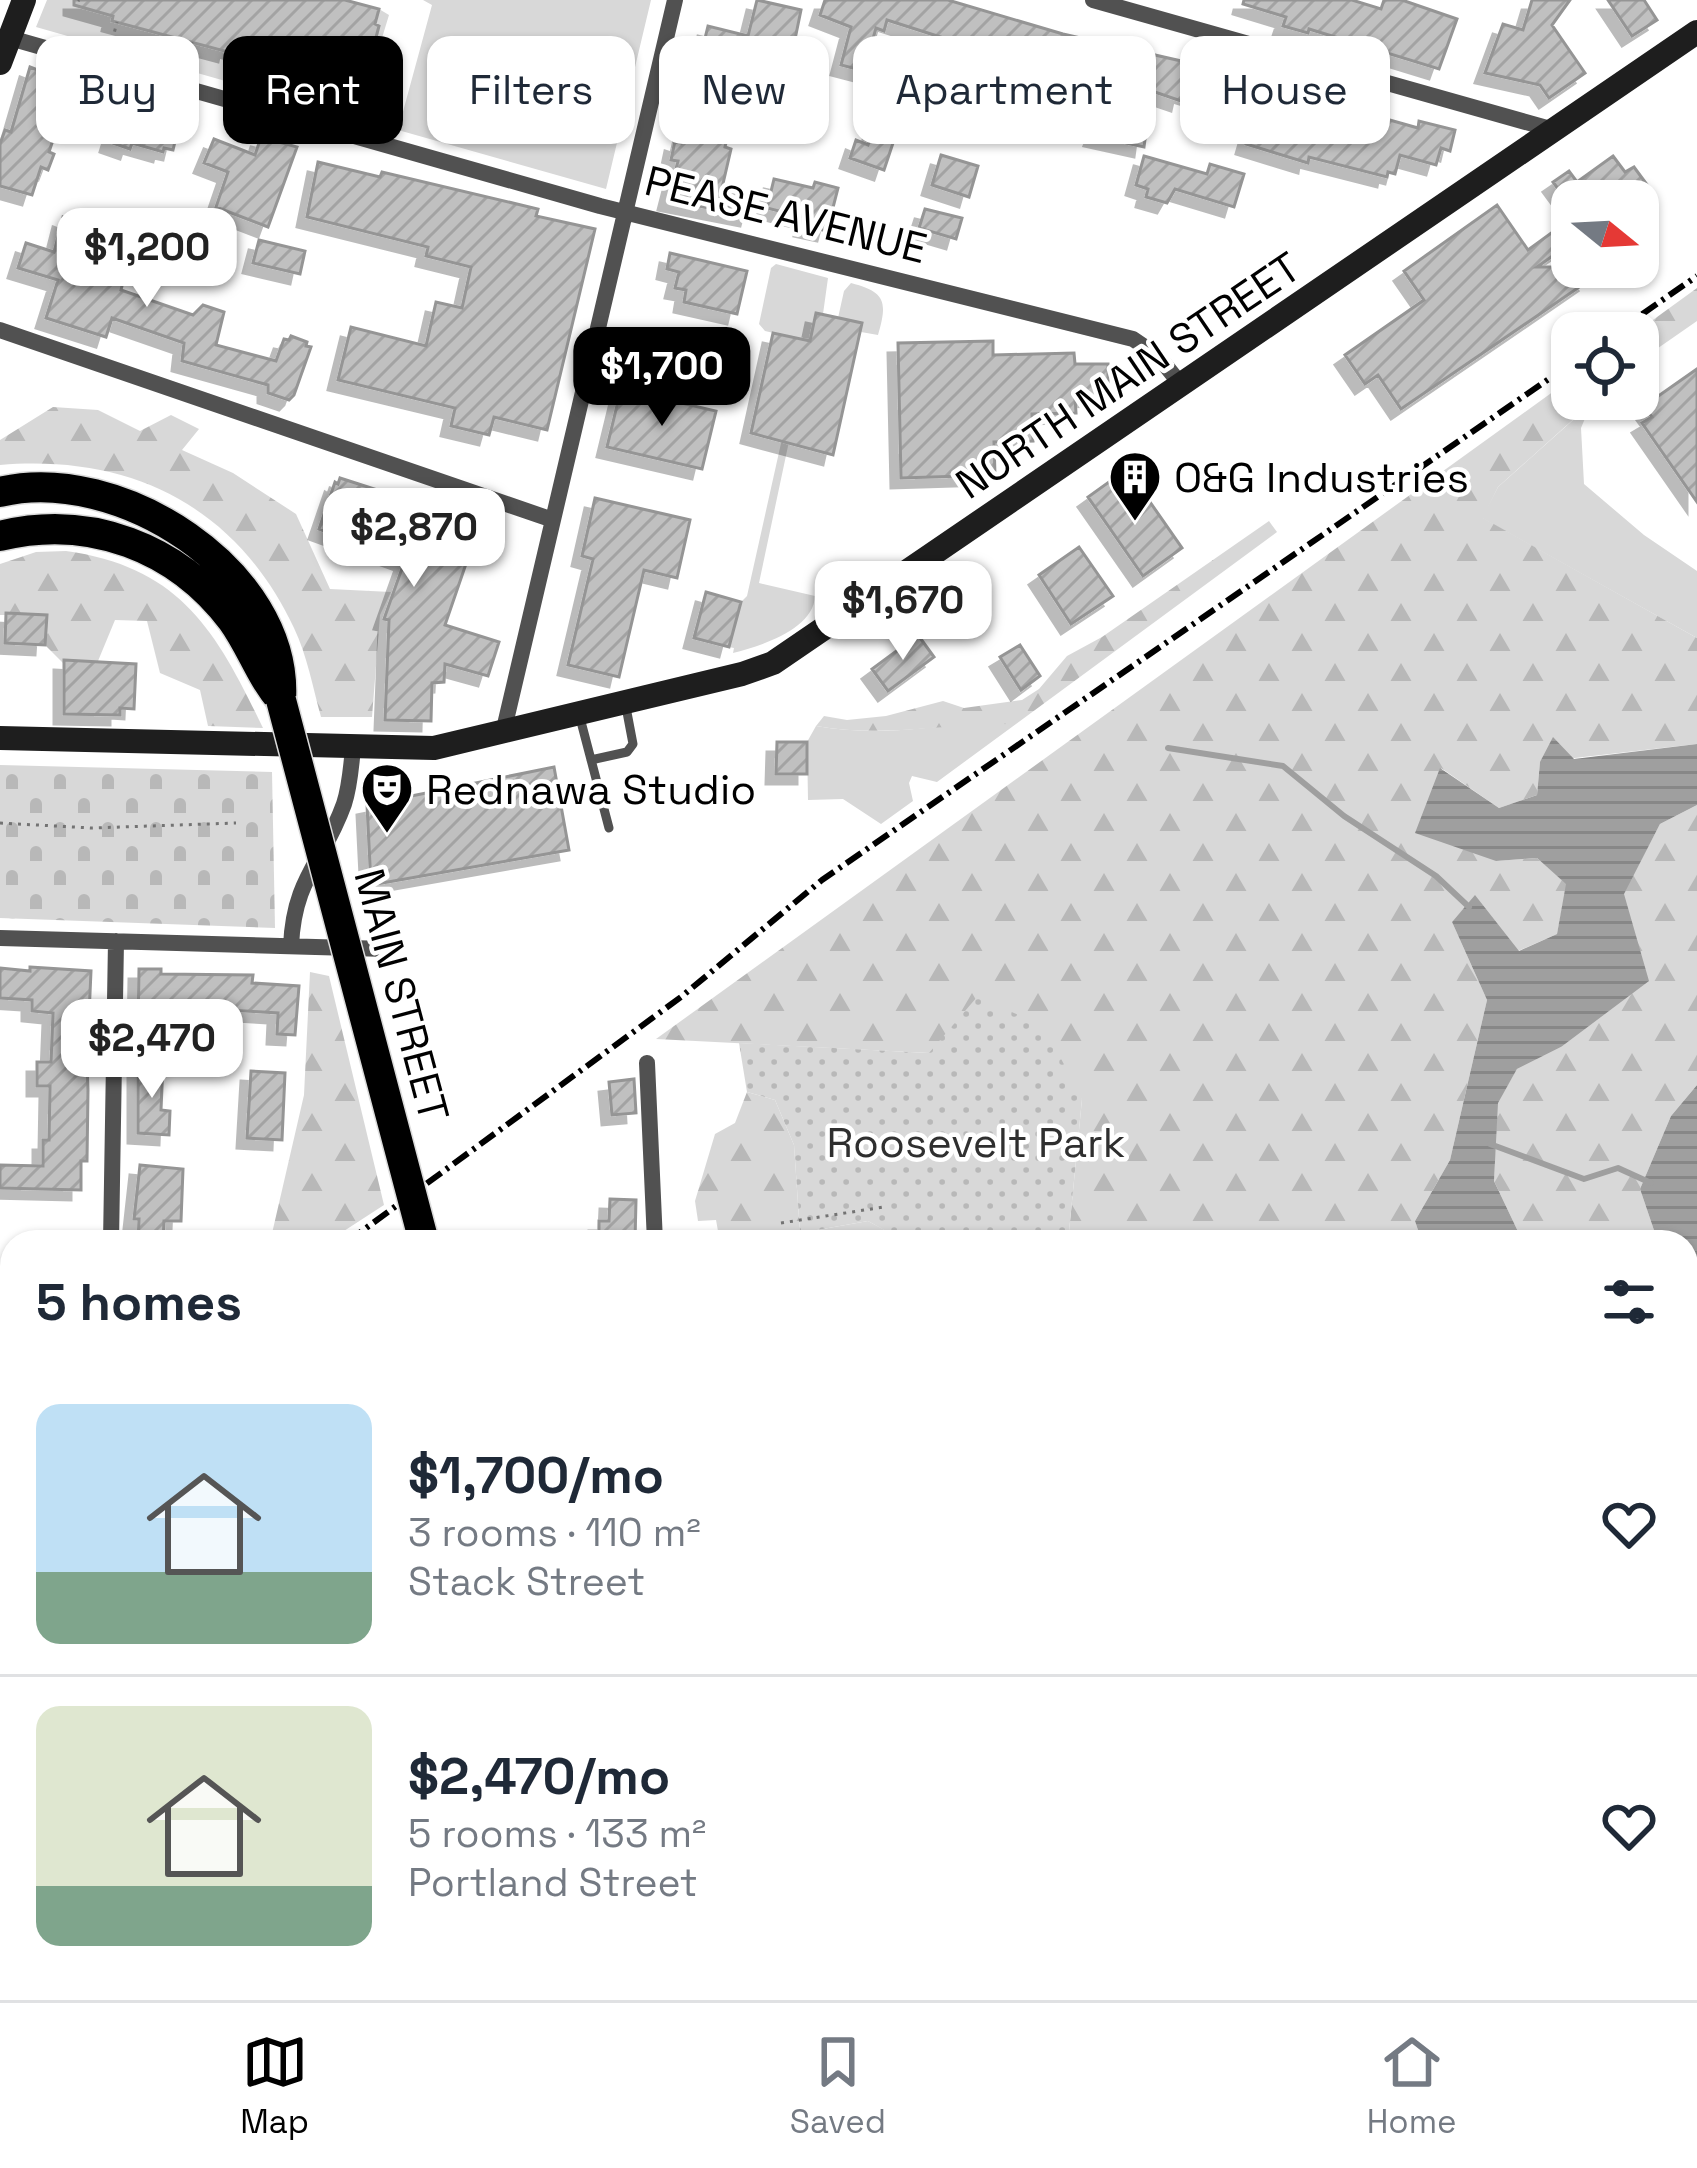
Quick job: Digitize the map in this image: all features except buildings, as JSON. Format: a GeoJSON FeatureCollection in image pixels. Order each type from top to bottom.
{"type":"FeatureCollection","features":[{"type":"Feature","properties":{"kind":"highway","name":"MAIN STREET"},"geometry":{"type":"LineString","coordinates":[[0,492],[44,486],[92,493],[147,511],[185,534],[219,563],[252,605],[279,660],[281,700],[421,1230]]}},
{"type":"Feature","properties":{"kind":"highway","name":"MAIN STREET"},"geometry":{"type":"LineString","coordinates":[[0,536],[43,528],[71,529],[109,535],[154,552],[193,579],[222,608],[281,700]]}},
{"type":"Feature","properties":{"kind":"street"},"geometry":{"type":"LineString","coordinates":[[0,63],[24,0]]}},
{"type":"Feature","properties":{"kind":"street"},"geometry":{"type":"LineString","coordinates":[[503,733],[675,0]]}},
{"type":"Feature","properties":{"kind":"street"},"geometry":{"type":"LineString","coordinates":[[1094,0],[1554,130]]}},
{"type":"Feature","properties":{"kind":"street","name":"NORTH MAIN STREET"},"geometry":{"type":"LineString","coordinates":[[0,738],[434,748],[742,674],[796,651],[1697,32]]}},
{"type":"Feature","properties":{"kind":"street","name":"PEASE AVENUE"},"geometry":{"type":"LineString","coordinates":[[10,38],[626,210],[1132,339],[1158,356],[1182,386]]}},
{"type":"Feature","properties":{"kind":"street"},"geometry":{"type":"LineString","coordinates":[[0,330],[553,520]]}},
{"type":"Feature","properties":{"kind":"street"},"geometry":{"type":"LineString","coordinates":[[291,946],[292,912],[299,891],[346,800],[352,748]]}},
{"type":"Feature","properties":{"kind":"street"},"geometry":{"type":"LineString","coordinates":[[0,938],[386,949]]}},
{"type":"Feature","properties":{"kind":"street"},"geometry":{"type":"LineString","coordinates":[[111,1230],[116,941]]}},
{"type":"Feature","properties":{"kind":"street"},"geometry":{"type":"LineString","coordinates":[[647,1063],[654,1230]]}},
{"type":"Feature","properties":{"kind":"lane"},"geometry":{"type":"LineString","coordinates":[[591,760],[627,752],[633,744],[625,703]]}},
{"type":"Feature","properties":{"kind":"lane"},"geometry":{"type":"LineString","coordinates":[[579,714],[609,828]]}},
{"type":"Feature","properties":{"kind":"path"},"geometry":{"type":"LineString","coordinates":[[113,36],[117,22]]}},
{"type":"Feature","properties":{"kind":"path"},"geometry":{"type":"LineString","coordinates":[[0,823],[92,828],[236,824]]}},
{"type":"Feature","properties":{"kind":"path"},"geometry":{"type":"LineString","coordinates":[[781,1222],[884,1208]]}},
{"type":"Feature","properties":{"kind":"green space"},"geometry":{"type":"Polygon","coordinates":[[[47,0],[74,0],[82,8],[113,16],[113,21],[170,36],[68,36],[36,27],[47,0]]]}},
{"type":"Feature","properties":{"kind":"green space"},"geometry":{"type":"Polygon","coordinates":[[[423,0],[651,0],[635,67],[635,36],[427,36],[427,138],[403,131],[403,112],[432,5],[423,0]]]}},
{"type":"Feature","properties":{"kind":"green space"},"geometry":{"type":"Polygon","coordinates":[[[379,9],[389,15],[383,36],[375,36],[379,9]]]}},
{"type":"Feature","properties":{"kind":"green space"},"geometry":{"type":"Polygon","coordinates":[[[199,43],[223,50],[223,80],[199,73],[199,43]]]}},
{"type":"Feature","properties":{"kind":"green space"},"geometry":{"type":"Polygon","coordinates":[[[447,144],[617,144],[606,189],[447,144]]]}},
{"type":"Feature","properties":{"kind":"green space"},"geometry":{"type":"Polygon","coordinates":[[[776,264],[828,278],[823,314],[816,314],[759,583],[815,596],[806,618],[796,627],[733,653],[734,648],[729,647],[741,602],[747,596],[804,340],[765,331],[759,324],[771,268],[776,264]]]}},
{"type":"Feature","properties":{"kind":"green space"},"geometry":{"type":"Polygon","coordinates":[[[851,283],[871,290],[881,300],[878,335],[861,332],[862,323],[838,318],[844,291],[851,283]]]}},
{"type":"Feature","properties":{"kind":"green space"},"geometry":{"type":"Polygon","coordinates":[[[1697,288],[1697,321],[1659,347],[1659,316],[1697,288]]]}},
{"type":"Feature","properties":{"kind":"green space"},"geometry":{"type":"Polygon","coordinates":[[[1551,393],[1551,420],[1573,420],[1498,487],[1483,518],[1697,638],[1697,744],[1540,762],[1537,795],[1499,808],[1441,768],[1496,861],[1537,858],[1567,884],[1557,934],[1518,951],[1475,896],[1452,922],[1487,1000],[1450,1160],[1415,1221],[1418,1230],[1069,1230],[1082,1099],[929,1053],[656,1039],[1551,393]]]}},
{"type":"Feature","properties":{"kind":"green space"},"geometry":{"type":"Polygon","coordinates":[[[53,407],[98,410],[140,431],[171,415],[199,429],[182,450],[233,473],[296,514],[330,589],[391,592],[380,615],[372,717],[321,717],[299,638],[270,586],[243,550],[211,520],[136,480],[94,469],[0,465],[0,440],[53,407]]]}},
{"type":"Feature","properties":{"kind":"green space"},"geometry":{"type":"Polygon","coordinates":[[[1573,420],[1584,420],[1584,484],[1644,535],[1697,571],[1697,638],[1482,518],[1498,487],[1573,420]]]}},
{"type":"Feature","properties":{"kind":"green space"},"geometry":{"type":"Polygon","coordinates":[[[1269,521],[1277,532],[1016,724],[891,730],[816,726],[824,716],[847,720],[886,716],[943,701],[964,708],[1022,700],[1039,689],[1067,656],[1102,637],[1269,521]]]}},
{"type":"Feature","properties":{"kind":"green space"},"geometry":{"type":"Polygon","coordinates":[[[66,551],[106,559],[167,589],[211,634],[263,728],[208,726],[200,690],[160,673],[147,621],[115,620],[98,661],[73,660],[72,665],[64,664],[45,645],[46,615],[0,615],[0,564],[36,552],[66,551]]]}},
{"type":"Feature","properties":{"kind":"green space"},"geometry":{"type":"Polygon","coordinates":[[[1016,724],[937,782],[912,776],[913,801],[881,824],[843,799],[808,800],[807,742],[816,726],[892,730],[1016,724]]]}},
{"type":"Feature","properties":{"kind":"green space"},"geometry":{"type":"Polygon","coordinates":[[[0,765],[272,772],[275,928],[0,918],[0,765]]]}},
{"type":"Feature","properties":{"kind":"green space"},"geometry":{"type":"Polygon","coordinates":[[[1697,805],[1697,1085],[1671,1116],[1640,1189],[1654,1230],[1517,1230],[1494,1181],[1497,1103],[1517,1069],[1561,1047],[1623,894],[1660,824],[1697,805]]]}},
{"type":"Feature","properties":{"kind":"green space"},"geometry":{"type":"Polygon","coordinates":[[[310,972],[329,976],[384,1205],[345,1230],[273,1230],[304,1095],[310,972]]]}},
{"type":"Feature","properties":{"kind":"green space","name":"Roosevelt Park"},"geometry":{"type":"Polygon","coordinates":[[[977,997],[1044,1026],[1082,1099],[1069,1230],[884,1230],[868,1221],[800,1230],[794,1145],[775,1100],[747,1092],[739,1043],[929,1053],[977,997]]]}},
{"type":"Feature","properties":{"kind":"green space"},"geometry":{"type":"Polygon","coordinates":[[[747,1092],[775,1100],[794,1145],[800,1230],[718,1230],[716,1220],[698,1221],[695,1201],[715,1134],[735,1123],[747,1092]]]}},
{"type":"Feature","properties":{"kind":"green space"},"geometry":{"type":"Polygon","coordinates":[[[868,1221],[885,1230],[817,1230],[868,1221]]]}},
{"type":"Feature","properties":{"kind":"shaded area"},"geometry":{"type":"Polygon","coordinates":[[[1553,737],[1574,759],[1697,744],[1697,805],[1660,824],[1624,894],[1649,981],[1561,1047],[1517,1069],[1498,1103],[1494,1181],[1517,1230],[1418,1230],[1415,1221],[1450,1160],[1487,1000],[1452,922],[1475,895],[1519,951],[1557,934],[1566,884],[1537,858],[1496,861],[1415,833],[1440,768],[1499,808],[1537,795],[1540,762],[1553,737]]]}},
{"type":"Feature","properties":{"kind":"shaded area"},"geometry":{"type":"Polygon","coordinates":[[[1697,1085],[1697,1230],[1654,1230],[1640,1189],[1671,1116],[1697,1085]]]}},
{"type":"Feature","properties":{"kind":"waterway"},"geometry":{"type":"LineString","coordinates":[[1168,748],[1283,766],[1344,816],[1436,876],[1469,907]]}},
{"type":"Feature","properties":{"kind":"waterway"},"geometry":{"type":"LineString","coordinates":[[1490,1144],[1584,1179],[1618,1168],[1651,1183]]}},
{"type":"Feature","properties":{"kind":"railway"},"geometry":{"type":"LineString","coordinates":[[1645,312],[1697,276]]}},
{"type":"Feature","properties":{"kind":"railway"},"geometry":{"type":"LineString","coordinates":[[363,1230],[681,997],[822,880],[1551,377]]}},
{"type":"Feature","properties":{"kind":"place","name":"O&G Industries"},"geometry":{"type":"Point","coordinates":[1135,523]}},
{"type":"Feature","properties":{"kind":"place","name":"Rednawa Studio"},"geometry":{"type":"Point","coordinates":[387,835]}}]}
